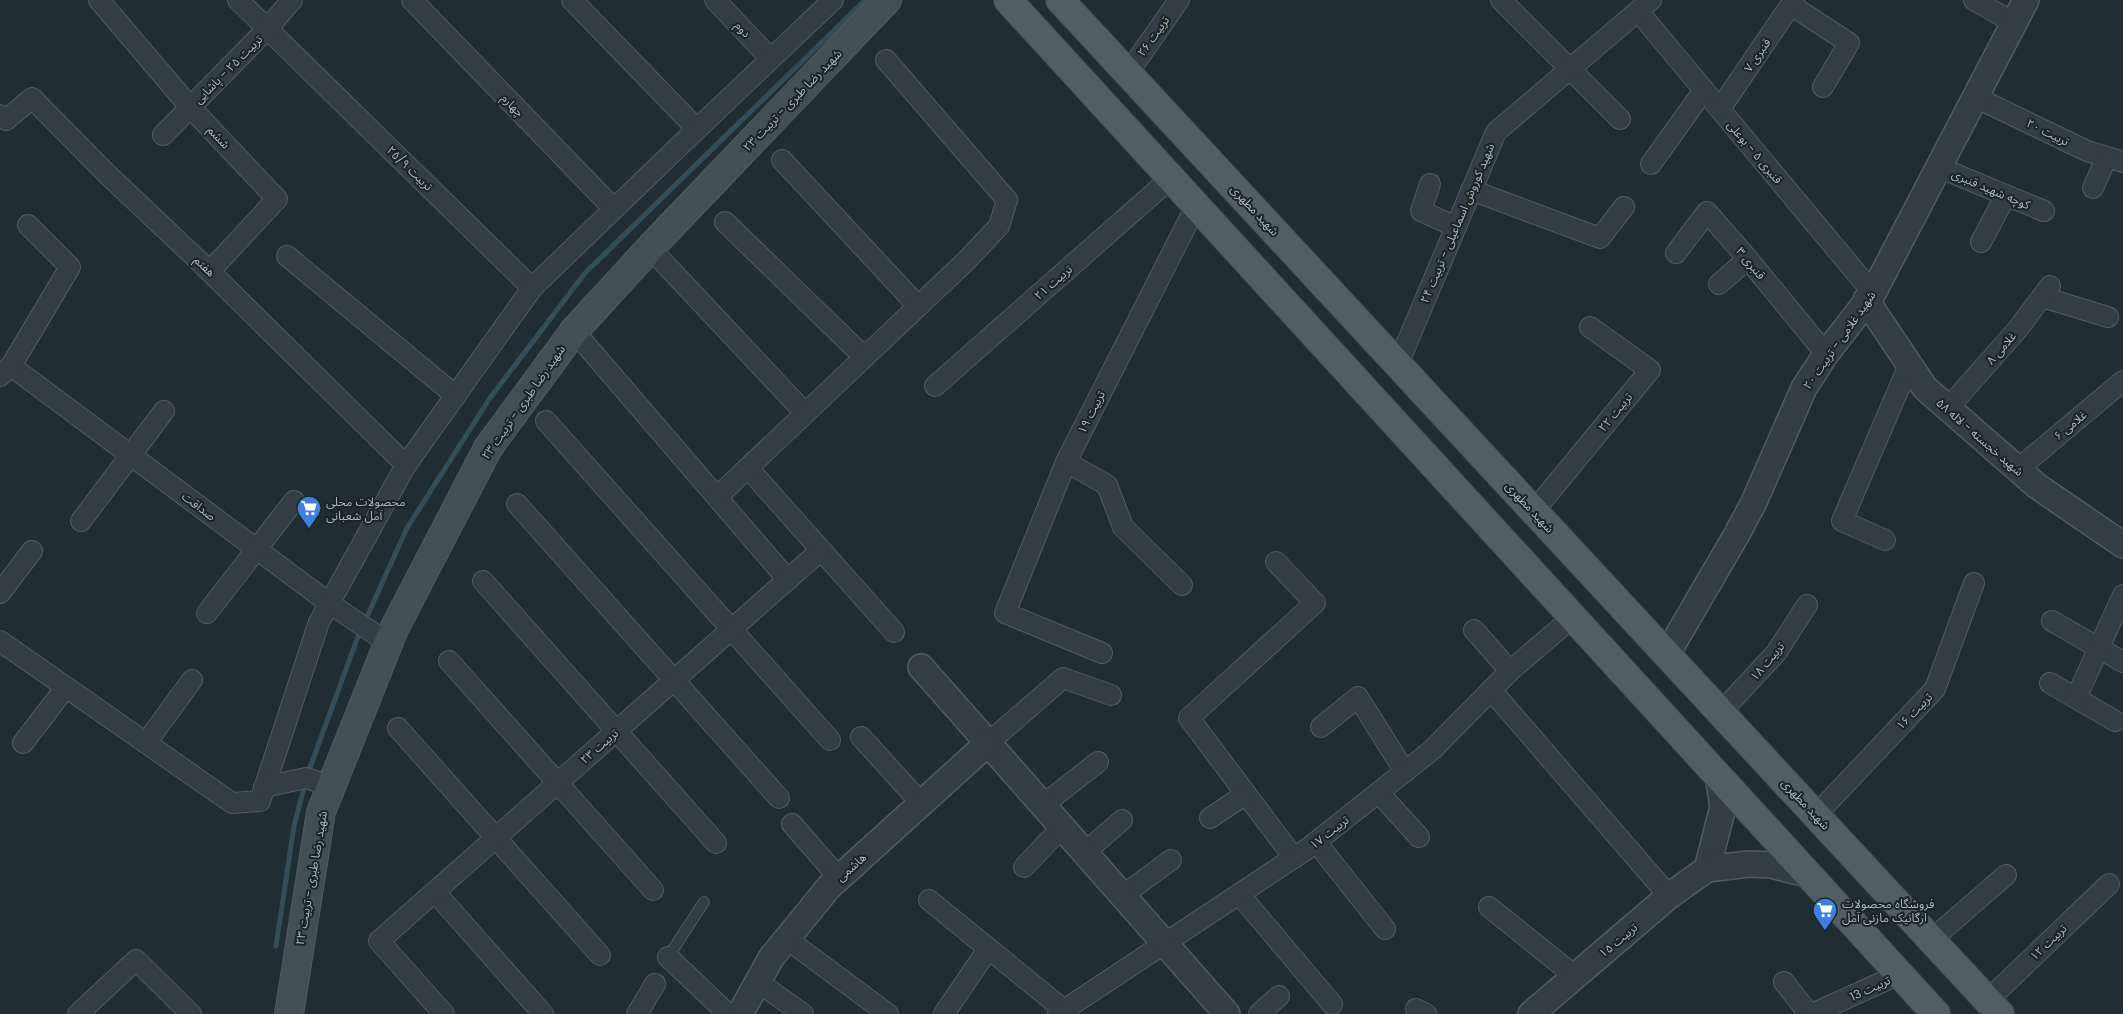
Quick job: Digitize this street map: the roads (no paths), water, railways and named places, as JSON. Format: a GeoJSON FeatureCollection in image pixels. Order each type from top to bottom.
{"type":"FeatureCollection","features":[{"type":"Feature","properties":{"kind":"main road","name":"شهید رضا طبری - تربیت ۲۳"},"geometry":{"type":"LineString","coordinates":[[289,1014],[321,812],[388,643],[488,448],[574,331],[650,248],[887,0]]}},
{"type":"Feature","properties":{"kind":"main road"},"geometry":{"type":"LineString","coordinates":[[1008,0],[1936,1014]]}},
{"type":"Feature","properties":{"kind":"main road","name":"شهید مطهری"},"geometry":{"type":"LineString","coordinates":[[1060,0],[1994,1007]]}},
{"type":"Feature","properties":{"kind":"main road"},"geometry":{"type":"LineString","coordinates":[[1282,300],[1312,272]]}},
{"type":"Feature","properties":{"kind":"street","name":"ششم"},"geometry":{"type":"LineString","coordinates":[[99,0],[190,107],[276,199],[210,271]]}},
{"type":"Feature","properties":{"kind":"street","name":"تربیت ۲۵/۹"},"geometry":{"type":"LineString","coordinates":[[238,0],[532,288]]}},
{"type":"Feature","properties":{"kind":"street","name":"تربیت ۲۵ - پاشایی"},"geometry":{"type":"LineString","coordinates":[[163,135],[267,29],[292,0]]}},
{"type":"Feature","properties":{"kind":"street","name":"چهارم"},"geometry":{"type":"LineString","coordinates":[[412,0],[614,210]]}},
{"type":"Feature","properties":{"kind":"street"},"geometry":{"type":"LineString","coordinates":[[572,0],[697,129]]}},
{"type":"Feature","properties":{"kind":"street","name":"دوم"},"geometry":{"type":"LineString","coordinates":[[715,0],[770,58]]}},
{"type":"Feature","properties":{"kind":"street"},"geometry":{"type":"LineString","coordinates":[[0,641],[232,803],[260,801],[319,622],[329,603],[406,465],[532,288],[770,58],[833,0]]}},
{"type":"Feature","properties":{"kind":"street","name":"تربیت ۲۶"},"geometry":{"type":"LineString","coordinates":[[1128,73],[1179,0]]}},
{"type":"Feature","properties":{"kind":"street"},"geometry":{"type":"LineString","coordinates":[[1501,0],[1620,119]]}},
{"type":"Feature","properties":{"kind":"street"},"geometry":{"type":"LineString","coordinates":[[1974,0],[2014,23]]}},
{"type":"Feature","properties":{"kind":"street","name":"شهید غلامی - تربیت ۲۰"},"geometry":{"type":"LineString","coordinates":[[1667,654],[1738,534],[1804,388],[1826,354],[1870,296],[2026,0]]}},
{"type":"Feature","properties":{"kind":"street"},"geometry":{"type":"LineString","coordinates":[[1792,2],[1848,43],[1823,87]]}},
{"type":"Feature","properties":{"kind":"street","name":"قنبری ۷"},"geometry":{"type":"LineString","coordinates":[[1720,109],[1792,2]]}},
{"type":"Feature","properties":{"kind":"street","name":"شهید کوروش اسماعیلی - تربیت ۲۴"},"geometry":{"type":"LineString","coordinates":[[1398,364],[1496,132],[1644,5]]}},
{"type":"Feature","properties":{"kind":"street","name":"قنبری ۵ - بوعلی"},"geometry":{"type":"LineString","coordinates":[[1644,5],[1704,90],[1870,296]]}},
{"type":"Feature","properties":{"kind":"street"},"geometry":{"type":"LineString","coordinates":[[717,497],[918,306],[999,226],[1007,200],[886,60]]}},
{"type":"Feature","properties":{"kind":"street"},"geometry":{"type":"LineString","coordinates":[[1651,164],[1704,90]]}},
{"type":"Feature","properties":{"kind":"street","name":"تربیت ۲۰"},"geometry":{"type":"LineString","coordinates":[[1975,97],[2087,150],[2115,160]]}},
{"type":"Feature","properties":{"kind":"street","name":"هفتم"},"geometry":{"type":"LineString","coordinates":[[2,124],[32,98],[107,174],[210,271],[406,465]]}},
{"type":"Feature","properties":{"kind":"street"},"geometry":{"type":"LineString","coordinates":[[782,160],[918,306]]}},
{"type":"Feature","properties":{"kind":"street"},"geometry":{"type":"LineString","coordinates":[[2093,188],[2115,160]]}},
{"type":"Feature","properties":{"kind":"street","name":"کوچه شهید قنبری"},"geometry":{"type":"LineString","coordinates":[[1938,167],[2044,211]]}},
{"type":"Feature","properties":{"kind":"street","name":"تربیت ۲۱"},"geometry":{"type":"LineString","coordinates":[[935,386],[1171,178]]}},
{"type":"Feature","properties":{"kind":"street"},"geometry":{"type":"LineString","coordinates":[[1430,184],[1421,211],[1456,227]]}},
{"type":"Feature","properties":{"kind":"street"},"geometry":{"type":"LineString","coordinates":[[1472,190],[1600,238],[1624,207]]}},
{"type":"Feature","properties":{"kind":"street"},"geometry":{"type":"LineString","coordinates":[[1981,242],[2006,195]]}},
{"type":"Feature","properties":{"kind":"street","name":"تربیت ۱۹"},"geometry":{"type":"LineString","coordinates":[[1102,653],[1005,613],[1066,462],[1196,206]]}},
{"type":"Feature","properties":{"kind":"street","name":"قنبری ۳"},"geometry":{"type":"LineString","coordinates":[[1676,253],[1708,212],[1826,354]]}},
{"type":"Feature","properties":{"kind":"street"},"geometry":{"type":"LineString","coordinates":[[726,222],[864,357]]}},
{"type":"Feature","properties":{"kind":"street"},"geometry":{"type":"LineString","coordinates":[[6,371],[70,266],[28,225]]}},
{"type":"Feature","properties":{"kind":"street"},"geometry":{"type":"LineString","coordinates":[[650,248],[805,413]]}},
{"type":"Feature","properties":{"kind":"street"},"geometry":{"type":"LineString","coordinates":[[287,256],[456,396]]}},
{"type":"Feature","properties":{"kind":"street"},"geometry":{"type":"LineString","coordinates":[[1719,284],[1748,259]]}},
{"type":"Feature","properties":{"kind":"street","name":"غلامی ۸"},"geometry":{"type":"LineString","coordinates":[[1948,408],[2017,330],[2046,292],[2108,317]]}},
{"type":"Feature","properties":{"kind":"street","name":"شهید خجسته - لاله ۵۸"},"geometry":{"type":"LineString","coordinates":[[1870,296],[1925,388],[2037,486],[2123,545]]}},
{"type":"Feature","properties":{"kind":"street","name":"تربیت ۲۲"},"geometry":{"type":"LineString","coordinates":[[1534,511],[1650,370],[1590,327]]}},
{"type":"Feature","properties":{"kind":"street"},"geometry":{"type":"LineString","coordinates":[[574,331],[788,580]]}},
{"type":"Feature","properties":{"kind":"street"},"geometry":{"type":"LineString","coordinates":[[1885,540],[1842,521],[1910,365]]}},
{"type":"Feature","properties":{"kind":"street","name":"صداقت"},"geometry":{"type":"LineString","coordinates":[[6,371],[132,456],[329,603],[388,643]]}},
{"type":"Feature","properties":{"kind":"street","name":"غلامی ۶"},"geometry":{"type":"LineString","coordinates":[[2018,469],[2121,385]]}},
{"type":"Feature","properties":{"kind":"street"},"geometry":{"type":"LineString","coordinates":[[81,521],[132,456],[164,411]]}},
{"type":"Feature","properties":{"kind":"street"},"geometry":{"type":"LineString","coordinates":[[546,421],[830,740]]}},
{"type":"Feature","properties":{"kind":"street"},"geometry":{"type":"LineString","coordinates":[[1066,462],[1107,485],[1122,527],[1182,585]]}},
{"type":"Feature","properties":{"kind":"street"},"geometry":{"type":"LineString","coordinates":[[748,468],[894,632]]}},
{"type":"Feature","properties":{"kind":"street"},"geometry":{"type":"LineString","coordinates":[[207,613],[294,501]]}},
{"type":"Feature","properties":{"kind":"street"},"geometry":{"type":"LineString","coordinates":[[517,504],[778,798]]}},
{"type":"Feature","properties":{"kind":"street","name":"تربیت ۲۳"},"geometry":{"type":"LineString","coordinates":[[444,1014],[379,941],[820,551]]}},
{"type":"Feature","properties":{"kind":"street"},"geometry":{"type":"LineString","coordinates":[[0,593],[32,552]]}},
{"type":"Feature","properties":{"kind":"street"},"geometry":{"type":"LineString","coordinates":[[1276,562],[1315,603],[1189,718],[1294,858]]}},
{"type":"Feature","properties":{"kind":"street"},"geometry":{"type":"LineString","coordinates":[[483,581],[716,843]]}},
{"type":"Feature","properties":{"kind":"street","name":"تربیت ۱۶"},"geometry":{"type":"LineString","coordinates":[[1816,815],[1935,689],[1974,583]]}},
{"type":"Feature","properties":{"kind":"street"},"geometry":{"type":"LineString","coordinates":[[2076,698],[2123,595]]}},
{"type":"Feature","properties":{"kind":"street","name":"تربیت ۱۸"},"geometry":{"type":"LineString","coordinates":[[1721,712],[1776,653],[1807,605]]}},
{"type":"Feature","properties":{"kind":"street","name":"تربیت ۱۷"},"geometry":{"type":"LineString","coordinates":[[1061,1012],[1316,842],[1432,750],[1510,670],[1573,617]]}},
{"type":"Feature","properties":{"kind":"street"},"geometry":{"type":"LineString","coordinates":[[2052,621],[2123,662]]}},
{"type":"Feature","properties":{"kind":"street"},"geometry":{"type":"LineString","coordinates":[[1474,630],[1510,670]]}},
{"type":"Feature","properties":{"kind":"street"},"geometry":{"type":"LineString","coordinates":[[449,661],[653,890]]}},
{"type":"Feature","properties":{"kind":"street"},"geometry":{"type":"LineString","coordinates":[[921,667],[1227,1014]]}},
{"type":"Feature","properties":{"kind":"street"},"geometry":{"type":"LineString","coordinates":[[988,743],[1063,678],[1111,695]]}},
{"type":"Feature","properties":{"kind":"street"},"geometry":{"type":"LineString","coordinates":[[146,743],[192,680]]}},
{"type":"Feature","properties":{"kind":"street"},"geometry":{"type":"LineString","coordinates":[[2050,683],[2115,721]]}},
{"type":"Feature","properties":{"kind":"street"},"geometry":{"type":"LineString","coordinates":[[23,743],[66,687]]}},
{"type":"Feature","properties":{"kind":"street"},"geometry":{"type":"LineString","coordinates":[[1491,690],[1669,896]]}},
{"type":"Feature","properties":{"kind":"street"},"geometry":{"type":"LineString","coordinates":[[1321,727],[1358,697],[1405,772]]}},
{"type":"Feature","properties":{"kind":"street"},"geometry":{"type":"LineString","coordinates":[[398,728],[600,955]]}},
{"type":"Feature","properties":{"kind":"street"},"geometry":{"type":"LineString","coordinates":[[861,737],[921,804]]}},
{"type":"Feature","properties":{"kind":"street","name":"هاشمی"},"geometry":{"type":"LineString","coordinates":[[740,1014],[771,958],[829,887],[988,743]]}},
{"type":"Feature","properties":{"kind":"street"},"geometry":{"type":"LineString","coordinates":[[1043,805],[1098,762]]}},
{"type":"Feature","properties":{"kind":"street"},"geometry":{"type":"LineString","coordinates":[[1707,869],[1723,807],[1718,775]]}},
{"type":"Feature","properties":{"kind":"street"},"geometry":{"type":"LineString","coordinates":[[264,787],[306,778],[331,786]]}},
{"type":"Feature","properties":{"kind":"street"},"geometry":{"type":"LineString","coordinates":[[1379,792],[1419,837]]}},
{"type":"Feature","properties":{"kind":"street"},"geometry":{"type":"LineString","coordinates":[[1210,818],[1246,794]]}},
{"type":"Feature","properties":{"kind":"street"},"geometry":{"type":"LineString","coordinates":[[1084,853],[1122,820]]}},
{"type":"Feature","properties":{"kind":"street"},"geometry":{"type":"LineString","coordinates":[[792,824],[839,878]]}},
{"type":"Feature","properties":{"kind":"street"},"geometry":{"type":"LineString","coordinates":[[1024,867],[1062,827]]}},
{"type":"Feature","properties":{"kind":"street"},"geometry":{"type":"LineString","coordinates":[[1316,842],[1385,929]]}},
{"type":"Feature","properties":{"kind":"street"},"geometry":{"type":"LineString","coordinates":[[1122,896],[1171,860]]}},
{"type":"Feature","properties":{"kind":"street","name":"تربیت ۱۵"},"geometry":{"type":"LineString","coordinates":[[1531,1014],[1669,896],[1707,869],[1740,864],[1771,865],[1810,875]]}},
{"type":"Feature","properties":{"kind":"street"},"geometry":{"type":"LineString","coordinates":[[1932,940],[2006,875]]}},
{"type":"Feature","properties":{"kind":"street","name":"تربیت ۱۲"},"geometry":{"type":"LineString","coordinates":[[1994,1007],[2109,884]]}},
{"type":"Feature","properties":{"kind":"street"},"geometry":{"type":"LineString","coordinates":[[434,892],[543,1014]]}},
{"type":"Feature","properties":{"kind":"street"},"geometry":{"type":"LineString","coordinates":[[1239,894],[1332,1004]]}},
{"type":"Feature","properties":{"kind":"street"},"geometry":{"type":"LineString","coordinates":[[929,900],[988,948],[1061,1012]]}},
{"type":"Feature","properties":{"kind":"street"},"geometry":{"type":"LineString","coordinates":[[1489,907],[1575,976]]}},
{"type":"Feature","properties":{"kind":"street"},"geometry":{"type":"LineString","coordinates":[[787,939],[888,1014]]}},
{"type":"Feature","properties":{"kind":"street"},"geometry":{"type":"LineString","coordinates":[[944,1014],[988,948]]}},
{"type":"Feature","properties":{"kind":"street"},"geometry":{"type":"LineString","coordinates":[[668,957],[728,1014]]}},
{"type":"Feature","properties":{"kind":"street"},"geometry":{"type":"LineString","coordinates":[[78,1014],[136,960],[191,1014]]}},
{"type":"Feature","properties":{"kind":"street","name":"تربیت 13"},"geometry":{"type":"LineString","coordinates":[[1812,1014],[1900,974]]}},
{"type":"Feature","properties":{"kind":"street"},"geometry":{"type":"LineString","coordinates":[[758,982],[803,1014]]}},
{"type":"Feature","properties":{"kind":"street"},"geometry":{"type":"LineString","coordinates":[[1784,982],[1808,1014]]}},
{"type":"Feature","properties":{"kind":"street"},"geometry":{"type":"LineString","coordinates":[[637,1014],[655,984]]}},
{"type":"Feature","properties":{"kind":"street"},"geometry":{"type":"LineString","coordinates":[[1260,1014],[1279,996]]}},
{"type":"Feature","properties":{"kind":"lane"},"geometry":{"type":"LineString","coordinates":[[668,957],[704,902]]}},
{"type":"Feature","properties":{"kind":"waterway"},"geometry":{"type":"LineString","coordinates":[[365,621],[407,528],[490,398],[585,273],[865,0]]}},
{"type":"Feature","properties":{"kind":"waterway"},"geometry":{"type":"LineString","coordinates":[[308,773],[360,631]]}},
{"type":"Feature","properties":{"kind":"waterway"},"geometry":{"type":"LineString","coordinates":[[276,946],[294,826],[305,784]]}},
{"type":"Feature","properties":{"kind":"place","name":"محصولات محلی آمل شعبانی"},"geometry":{"type":"Point","coordinates":[309,529]}},
{"type":"Feature","properties":{"kind":"place","name":"فروشگاه محصولات ارگانیک مازنی آمل"},"geometry":{"type":"Point","coordinates":[1825,931]}}]}
